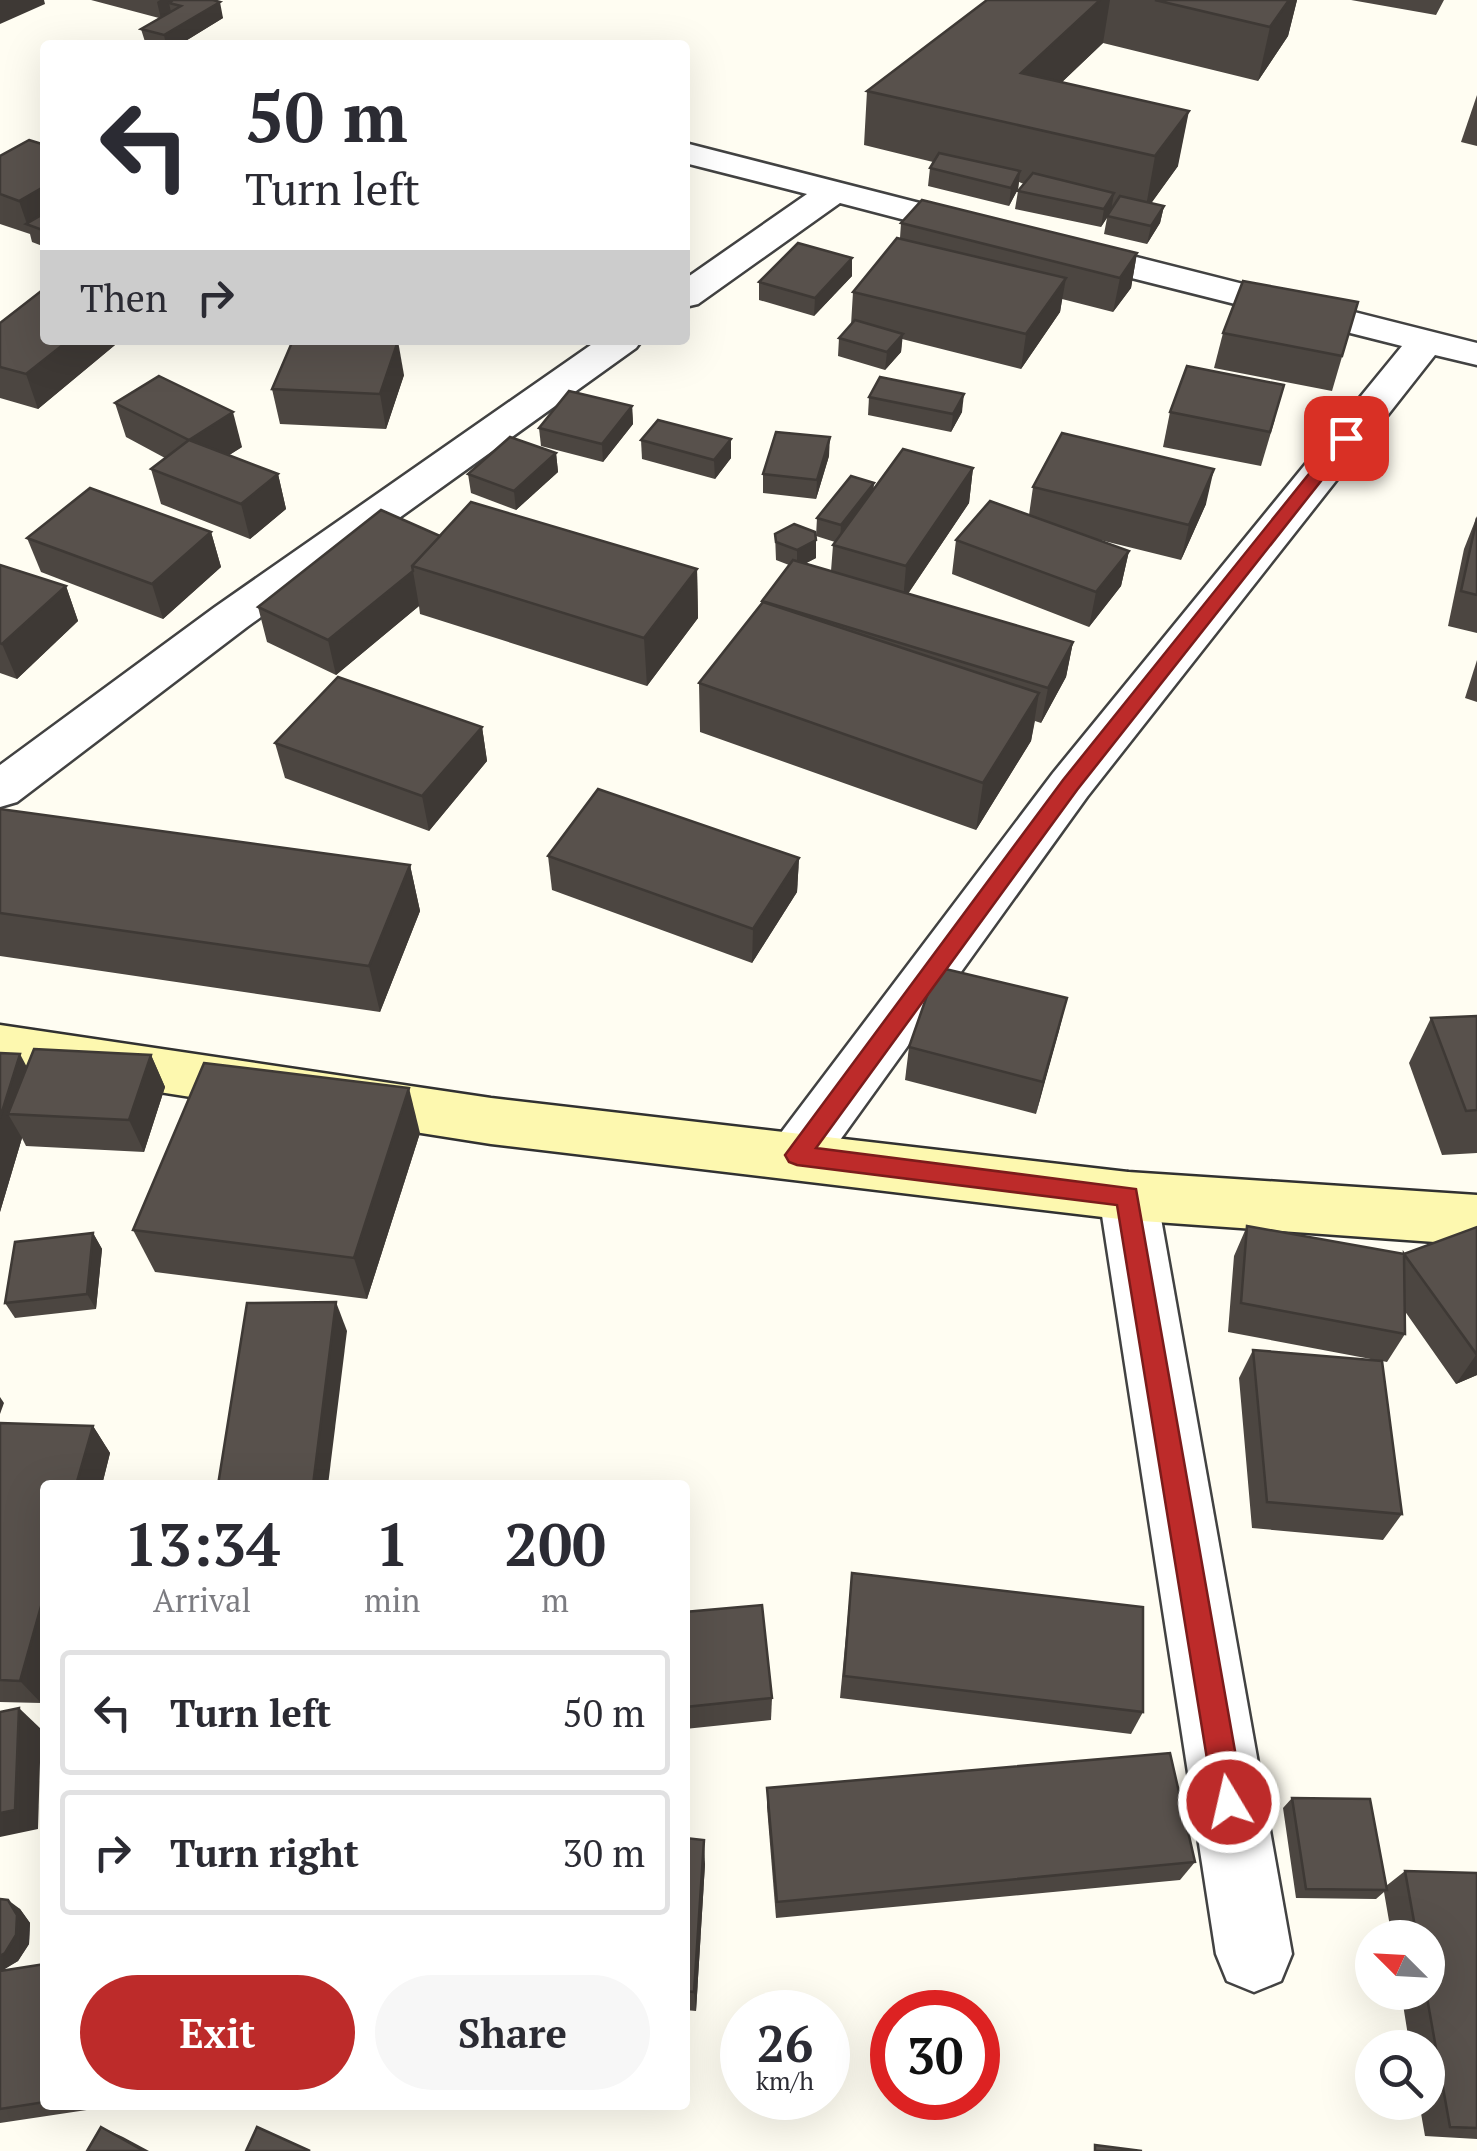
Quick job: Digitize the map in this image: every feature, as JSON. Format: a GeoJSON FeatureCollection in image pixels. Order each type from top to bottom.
{"type":"FeatureCollection","features":[{"type":"Feature","properties":{"kind":"street"},"geometry":{"type":"LineString","coordinates":[[690,154],[1477,354]]}},
{"type":"Feature","properties":{"kind":"street"},"geometry":{"type":"LineString","coordinates":[[690,292],[834,191]]}},
{"type":"Feature","properties":{"kind":"street"},"geometry":{"type":"LineString","coordinates":[[797,1155],[1070,785],[1426,341]]}},
{"type":"Feature","properties":{"kind":"street"},"geometry":{"type":"LineString","coordinates":[[0,790],[216,628],[616,345]]}},
{"type":"Feature","properties":{"kind":"street"},"geometry":{"type":"LineString","coordinates":[[0,1046],[491,1120],[1128,1196],[1477,1220]]}},
{"type":"Feature","properties":{"kind":"street"},"geometry":{"type":"LineString","coordinates":[[1128,1196],[1254,1954]]}},
{"type":"Feature","properties":{"kind":"building"},"geometry":{"type":"Polygon","coordinates":[[[987,0],[1100,0],[1021,73],[1189,111],[1155,156],[867,91],[987,0]]]}},
{"type":"Feature","properties":{"kind":"building"},"geometry":{"type":"Polygon","coordinates":[[[1155,0],[1289,0],[1270,27],[1155,0]]]}},
{"type":"Feature","properties":{"kind":"building"},"geometry":{"type":"Polygon","coordinates":[[[220,2],[164,35],[141,29],[181,6],[169,3],[220,2]]]}},
{"type":"Feature","properties":{"kind":"building"},"geometry":{"type":"Polygon","coordinates":[[[29,140],[40,143],[40,189],[19,201],[0,194],[0,156],[29,140]]]}},
{"type":"Feature","properties":{"kind":"building"},"geometry":{"type":"Polygon","coordinates":[[[939,153],[1020,171],[1011,188],[930,168],[939,153]]]}},
{"type":"Feature","properties":{"kind":"building"},"geometry":{"type":"Polygon","coordinates":[[[1033,173],[1114,193],[1104,209],[1018,191],[1033,173]]]}},
{"type":"Feature","properties":{"kind":"building"},"geometry":{"type":"Polygon","coordinates":[[[1120,196],[1164,206],[1151,226],[1107,216],[1120,196]]]}},
{"type":"Feature","properties":{"kind":"building"},"geometry":{"type":"Polygon","coordinates":[[[922,200],[1137,253],[1120,278],[901,223],[922,200]]]}},
{"type":"Feature","properties":{"kind":"building"},"geometry":{"type":"Polygon","coordinates":[[[40,216],[40,229],[26,224],[40,216]]]}},
{"type":"Feature","properties":{"kind":"building"},"geometry":{"type":"Polygon","coordinates":[[[897,238],[1066,278],[1026,334],[853,292],[897,238]]]}},
{"type":"Feature","properties":{"kind":"building"},"geometry":{"type":"Polygon","coordinates":[[[798,243],[852,258],[815,298],[759,282],[798,243]]]}},
{"type":"Feature","properties":{"kind":"building"},"geometry":{"type":"Polygon","coordinates":[[[1243,281],[1358,302],[1342,356],[1223,333],[1243,281]]]}},
{"type":"Feature","properties":{"kind":"building"},"geometry":{"type":"Polygon","coordinates":[[[40,292],[40,345],[63,345],[26,374],[0,367],[0,323],[40,292]]]}},
{"type":"Feature","properties":{"kind":"building"},"geometry":{"type":"Polygon","coordinates":[[[855,320],[903,334],[887,352],[839,338],[855,320]]]}},
{"type":"Feature","properties":{"kind":"building"},"geometry":{"type":"Polygon","coordinates":[[[291,345],[397,345],[380,394],[272,389],[291,345]]]}},
{"type":"Feature","properties":{"kind":"building"},"geometry":{"type":"Polygon","coordinates":[[[1187,366],[1284,385],[1270,432],[1170,412],[1187,366]]]}},
{"type":"Feature","properties":{"kind":"building"},"geometry":{"type":"Polygon","coordinates":[[[159,376],[233,412],[189,440],[115,403],[159,376]]]}},
{"type":"Feature","properties":{"kind":"building"},"geometry":{"type":"Polygon","coordinates":[[[880,377],[964,394],[953,414],[869,397],[880,377]]]}},
{"type":"Feature","properties":{"kind":"building"},"geometry":{"type":"Polygon","coordinates":[[[569,391],[632,406],[602,444],[539,428],[569,391]]]}},
{"type":"Feature","properties":{"kind":"building"},"geometry":{"type":"Polygon","coordinates":[[[658,420],[731,439],[714,460],[641,440],[658,420]]]}},
{"type":"Feature","properties":{"kind":"building"},"geometry":{"type":"Polygon","coordinates":[[[776,432],[830,437],[817,480],[763,474],[776,432]]]}},
{"type":"Feature","properties":{"kind":"building"},"geometry":{"type":"Polygon","coordinates":[[[1062,433],[1214,469],[1189,525],[1033,487],[1062,433]]]}},
{"type":"Feature","properties":{"kind":"building"},"geometry":{"type":"Polygon","coordinates":[[[510,437],[556,453],[514,491],[468,474],[510,437]]]}},
{"type":"Feature","properties":{"kind":"building"},"geometry":{"type":"Polygon","coordinates":[[[189,440],[278,474],[241,504],[151,469],[189,440]]]}},
{"type":"Feature","properties":{"kind":"building"},"geometry":{"type":"Polygon","coordinates":[[[903,449],[973,468],[906,566],[833,545],[903,449]]]}},
{"type":"Feature","properties":{"kind":"building"},"geometry":{"type":"Polygon","coordinates":[[[851,476],[874,483],[841,525],[817,518],[851,476]]]}},
{"type":"Feature","properties":{"kind":"building"},"geometry":{"type":"Polygon","coordinates":[[[90,488],[211,532],[152,584],[27,538],[90,488]]]}},
{"type":"Feature","properties":{"kind":"building"},"geometry":{"type":"Polygon","coordinates":[[[990,501],[1129,551],[1096,592],[956,540],[990,501]]]}},
{"type":"Feature","properties":{"kind":"building"},"geometry":{"type":"Polygon","coordinates":[[[471,502],[697,569],[644,638],[412,566],[471,502]]]}},
{"type":"Feature","properties":{"kind":"building"},"geometry":{"type":"Polygon","coordinates":[[[381,510],[440,536],[412,566],[413,571],[328,640],[258,607],[381,510]]]}},
{"type":"Feature","properties":{"kind":"building"},"geometry":{"type":"Polygon","coordinates":[[[1477,518],[1477,595],[1461,591],[1477,518]]]}},
{"type":"Feature","properties":{"kind":"building"},"geometry":{"type":"Polygon","coordinates":[[[794,524],[815,532],[816,540],[797,550],[776,542],[775,534],[794,524]]]}},
{"type":"Feature","properties":{"kind":"building"},"geometry":{"type":"Polygon","coordinates":[[[793,560],[1073,642],[1048,688],[762,601],[793,560]]]}},
{"type":"Feature","properties":{"kind":"building"},"geometry":{"type":"Polygon","coordinates":[[[0,565],[66,586],[2,644],[0,643],[0,565]]]}},
{"type":"Feature","properties":{"kind":"building"},"geometry":{"type":"Polygon","coordinates":[[[763,602],[1039,693],[983,783],[699,683],[763,602]]]}},
{"type":"Feature","properties":{"kind":"building"},"geometry":{"type":"Polygon","coordinates":[[[338,677],[482,727],[422,796],[275,743],[338,677]]]}},
{"type":"Feature","properties":{"kind":"building"},"geometry":{"type":"Polygon","coordinates":[[[598,789],[799,858],[753,929],[548,856],[598,789]]]}},
{"type":"Feature","properties":{"kind":"building"},"geometry":{"type":"Polygon","coordinates":[[[0,809],[410,865],[369,966],[0,913],[0,809]]]}},
{"type":"Feature","properties":{"kind":"building"},"geometry":{"type":"Polygon","coordinates":[[[937,967],[1067,998],[1043,1082],[909,1047],[937,967]]]}},
{"type":"Feature","properties":{"kind":"building"},"geometry":{"type":"Polygon","coordinates":[[[1477,1016],[1477,1110],[1466,1111],[1431,1018],[1477,1016]]]}},
{"type":"Feature","properties":{"kind":"building"},"geometry":{"type":"Polygon","coordinates":[[[34,1049],[151,1055],[129,1120],[8,1114],[34,1049]]]}},
{"type":"Feature","properties":{"kind":"building"},"geometry":{"type":"Polygon","coordinates":[[[0,1053],[20,1054],[0,1118],[0,1053]]]}},
{"type":"Feature","properties":{"kind":"building"},"geometry":{"type":"Polygon","coordinates":[[[204,1063],[409,1088],[354,1258],[133,1230],[204,1063]]]}},
{"type":"Feature","properties":{"kind":"building"},"geometry":{"type":"Polygon","coordinates":[[[1247,1226],[1404,1254],[1405,1334],[1241,1303],[1247,1226]]]}},
{"type":"Feature","properties":{"kind":"building"},"geometry":{"type":"Polygon","coordinates":[[[1477,1227],[1477,1355],[1404,1254],[1477,1227]]]}},
{"type":"Feature","properties":{"kind":"building"},"geometry":{"type":"Polygon","coordinates":[[[93,1233],[87,1294],[5,1303],[15,1242],[93,1233]]]}},
{"type":"Feature","properties":{"kind":"building"},"geometry":{"type":"Polygon","coordinates":[[[336,1302],[314,1480],[219,1480],[247,1303],[336,1302]]]}},
{"type":"Feature","properties":{"kind":"building"},"geometry":{"type":"Polygon","coordinates":[[[1253,1350],[1382,1361],[1402,1514],[1267,1502],[1253,1350]]]}},
{"type":"Feature","properties":{"kind":"building"},"geometry":{"type":"Polygon","coordinates":[[[0,1423],[93,1426],[77,1480],[40,1480],[40,1610],[20,1681],[0,1680],[0,1423]]]}},
{"type":"Feature","properties":{"kind":"building"},"geometry":{"type":"Polygon","coordinates":[[[852,1573],[1143,1607],[1143,1712],[844,1676],[852,1573]]]}},
{"type":"Feature","properties":{"kind":"building"},"geometry":{"type":"Polygon","coordinates":[[[762,1605],[772,1698],[690,1706],[690,1612],[762,1605]]]}},
{"type":"Feature","properties":{"kind":"building"},"geometry":{"type":"Polygon","coordinates":[[[19,1708],[15,1810],[0,1813],[0,1712],[19,1708]]]}},
{"type":"Feature","properties":{"kind":"building"},"geometry":{"type":"Polygon","coordinates":[[[1170,1753],[1195,1862],[777,1902],[767,1788],[1170,1753]]]}},
{"type":"Feature","properties":{"kind":"building"},"geometry":{"type":"Polygon","coordinates":[[[1292,1798],[1370,1799],[1387,1890],[1306,1889],[1292,1798]]]}},
{"type":"Feature","properties":{"kind":"building"},"geometry":{"type":"Polygon","coordinates":[[[690,1839],[704,1840],[694,1992],[690,1992],[690,1839]]]}},
{"type":"Feature","properties":{"kind":"building"},"geometry":{"type":"Polygon","coordinates":[[[1405,1871],[1477,1873],[1477,2128],[1450,2127],[1445,2099],[1445,2030],[1433,2030],[1429,2010],[1445,2010],[1445,1920],[1414,1920],[1405,1871]]]}},
{"type":"Feature","properties":{"kind":"building"},"geometry":{"type":"Polygon","coordinates":[[[0,1899],[8,1900],[17,1915],[16,1935],[0,1956],[0,1899]]]}},
{"type":"Feature","properties":{"kind":"building"},"geometry":{"type":"Polygon","coordinates":[[[40,1965],[40,2103],[0,2109],[0,1971],[40,1965]]]}},
{"type":"Feature","properties":{"kind":"building"},"geometry":{"type":"Polygon","coordinates":[[[101,2127],[144,2151],[87,2151],[101,2127]]]}},
{"type":"Feature","properties":{"kind":"building"},"geometry":{"type":"Polygon","coordinates":[[[257,2127],[310,2151],[246,2151],[257,2127]]]}},
{"type":"Feature","properties":{"kind":"building"},"geometry":{"type":"Polygon","coordinates":[[[1095,2145],[1142,2151],[1095,2151],[1095,2145]]]}},
{"type":"Feature","properties":{"kind":"route"},"geometry":{"type":"LineString","coordinates":[[1229,1802],[1128,1196],[797,1155],[1070,785],[1346,438]]}}]}
